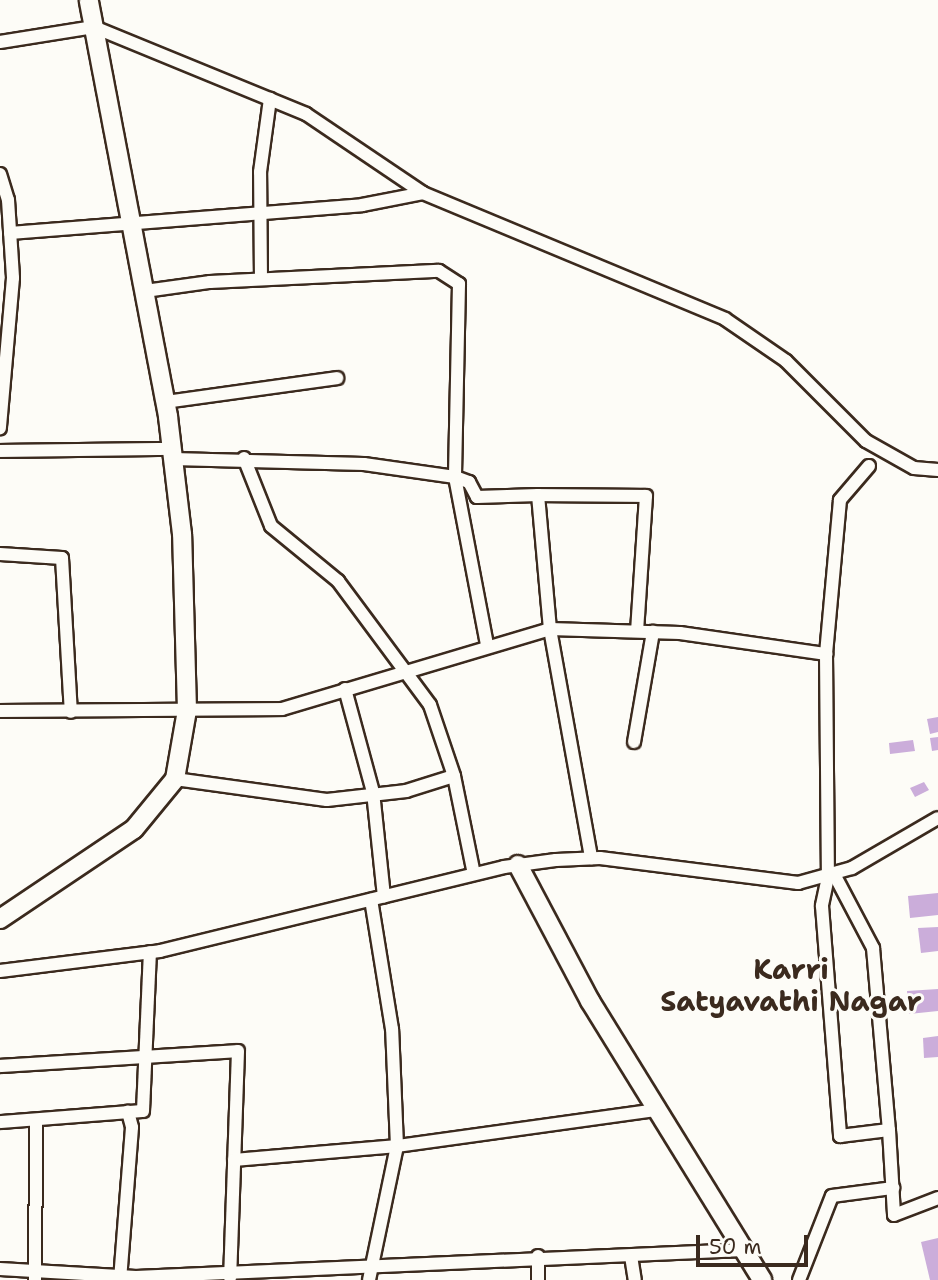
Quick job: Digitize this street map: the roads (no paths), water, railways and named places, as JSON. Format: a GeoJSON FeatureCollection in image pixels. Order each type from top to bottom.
{"type":"FeatureCollection","features":[{"type":"Feature","properties":{"kind":"main road"},"geometry":{"type":"LineString","coordinates":[[0,919],[134,829],[175,779],[187,710],[182,534],[165,402],[89,0]]}},
{"type":"Feature","properties":{"kind":"main road"},"geometry":{"type":"LineString","coordinates":[[518,865],[657,1110],[762,1280]]}},
{"type":"Feature","properties":{"kind":"street"},"geometry":{"type":"LineString","coordinates":[[0,42],[94,27],[306,114],[423,193],[725,319],[786,361],[866,441],[914,468],[938,470]]}},
{"type":"Feature","properties":{"kind":"street"},"geometry":{"type":"LineString","coordinates":[[261,279],[261,214],[270,99]]}},
{"type":"Feature","properties":{"kind":"street"},"geometry":{"type":"LineString","coordinates":[[0,174],[10,233],[0,428]]}},
{"type":"Feature","properties":{"kind":"street"},"geometry":{"type":"LineString","coordinates":[[10,233],[261,214],[423,193]]}},
{"type":"Feature","properties":{"kind":"street"},"geometry":{"type":"LineString","coordinates":[[145,291],[261,279],[439,271],[459,284],[455,477],[487,644]]}},
{"type":"Feature","properties":{"kind":"street"},"geometry":{"type":"LineString","coordinates":[[165,402],[337,379]]}},
{"type":"Feature","properties":{"kind":"street"},"geometry":{"type":"LineString","coordinates":[[0,451],[172,454],[364,464],[455,477],[469,482],[477,497],[646,496],[637,631]]}},
{"type":"Feature","properties":{"kind":"street"},"geometry":{"type":"LineString","coordinates":[[244,458],[271,526],[338,581],[430,705],[454,776],[474,874]]}},
{"type":"Feature","properties":{"kind":"street"},"geometry":{"type":"LineString","coordinates":[[869,466],[841,499],[825,654],[831,876],[822,906],[840,1136],[889,1130]]}},
{"type":"Feature","properties":{"kind":"street"},"geometry":{"type":"LineString","coordinates":[[538,495],[550,629],[591,858]]}},
{"type":"Feature","properties":{"kind":"street"},"geometry":{"type":"LineString","coordinates":[[0,554],[62,558],[71,712]]}},
{"type":"Feature","properties":{"kind":"street"},"geometry":{"type":"LineString","coordinates":[[0,712],[282,709],[405,668],[550,629],[653,632],[825,654]]}},
{"type":"Feature","properties":{"kind":"street"},"geometry":{"type":"LineString","coordinates":[[634,742],[653,632]]}},
{"type":"Feature","properties":{"kind":"street"},"geometry":{"type":"LineString","coordinates":[[345,690],[373,792],[378,898],[392,1029],[397,1146],[369,1280]]}},
{"type":"Feature","properties":{"kind":"street"},"geometry":{"type":"LineString","coordinates":[[175,779],[327,800],[373,792],[406,791],[454,776]]}},
{"type":"Feature","properties":{"kind":"street"},"geometry":{"type":"LineString","coordinates":[[0,971],[150,952],[518,865],[591,858],[758,882],[831,876],[938,818]]}},
{"type":"Feature","properties":{"kind":"street"},"geometry":{"type":"LineString","coordinates":[[831,876],[873,948],[894,1215],[938,1198]]}},
{"type":"Feature","properties":{"kind":"street"},"geometry":{"type":"LineString","coordinates":[[0,1122],[143,1111],[150,952]]}},
{"type":"Feature","properties":{"kind":"street"},"geometry":{"type":"LineString","coordinates":[[0,1066],[238,1051],[230,1276]]}},
{"type":"Feature","properties":{"kind":"street"},"geometry":{"type":"LineString","coordinates":[[234,1160],[397,1146],[657,1110]]}},
{"type":"Feature","properties":{"kind":"street"},"geometry":{"type":"LineString","coordinates":[[120,1278],[132,1127],[128,1112]]}},
{"type":"Feature","properties":{"kind":"street"},"geometry":{"type":"LineString","coordinates":[[35,1277],[36,1120]]}},
{"type":"Feature","properties":{"kind":"street"},"geometry":{"type":"LineString","coordinates":[[799,1280],[832,1196],[893,1188]]}},
{"type":"Feature","properties":{"kind":"street"},"geometry":{"type":"LineString","coordinates":[[0,1269],[35,1277],[230,1276],[538,1256],[631,1256],[743,1250]]}},
{"type":"Feature","properties":{"kind":"street"},"geometry":{"type":"LineString","coordinates":[[538,1256],[538,1280]]}},
{"type":"Feature","properties":{"kind":"street"},"geometry":{"type":"LineString","coordinates":[[631,1256],[635,1280]]}},
{"type":"Feature","properties":{"kind":"district","name":"Karri Satyavathi Nagar"},"geometry":{"type":"Point","coordinates":[791,985]}}]}
